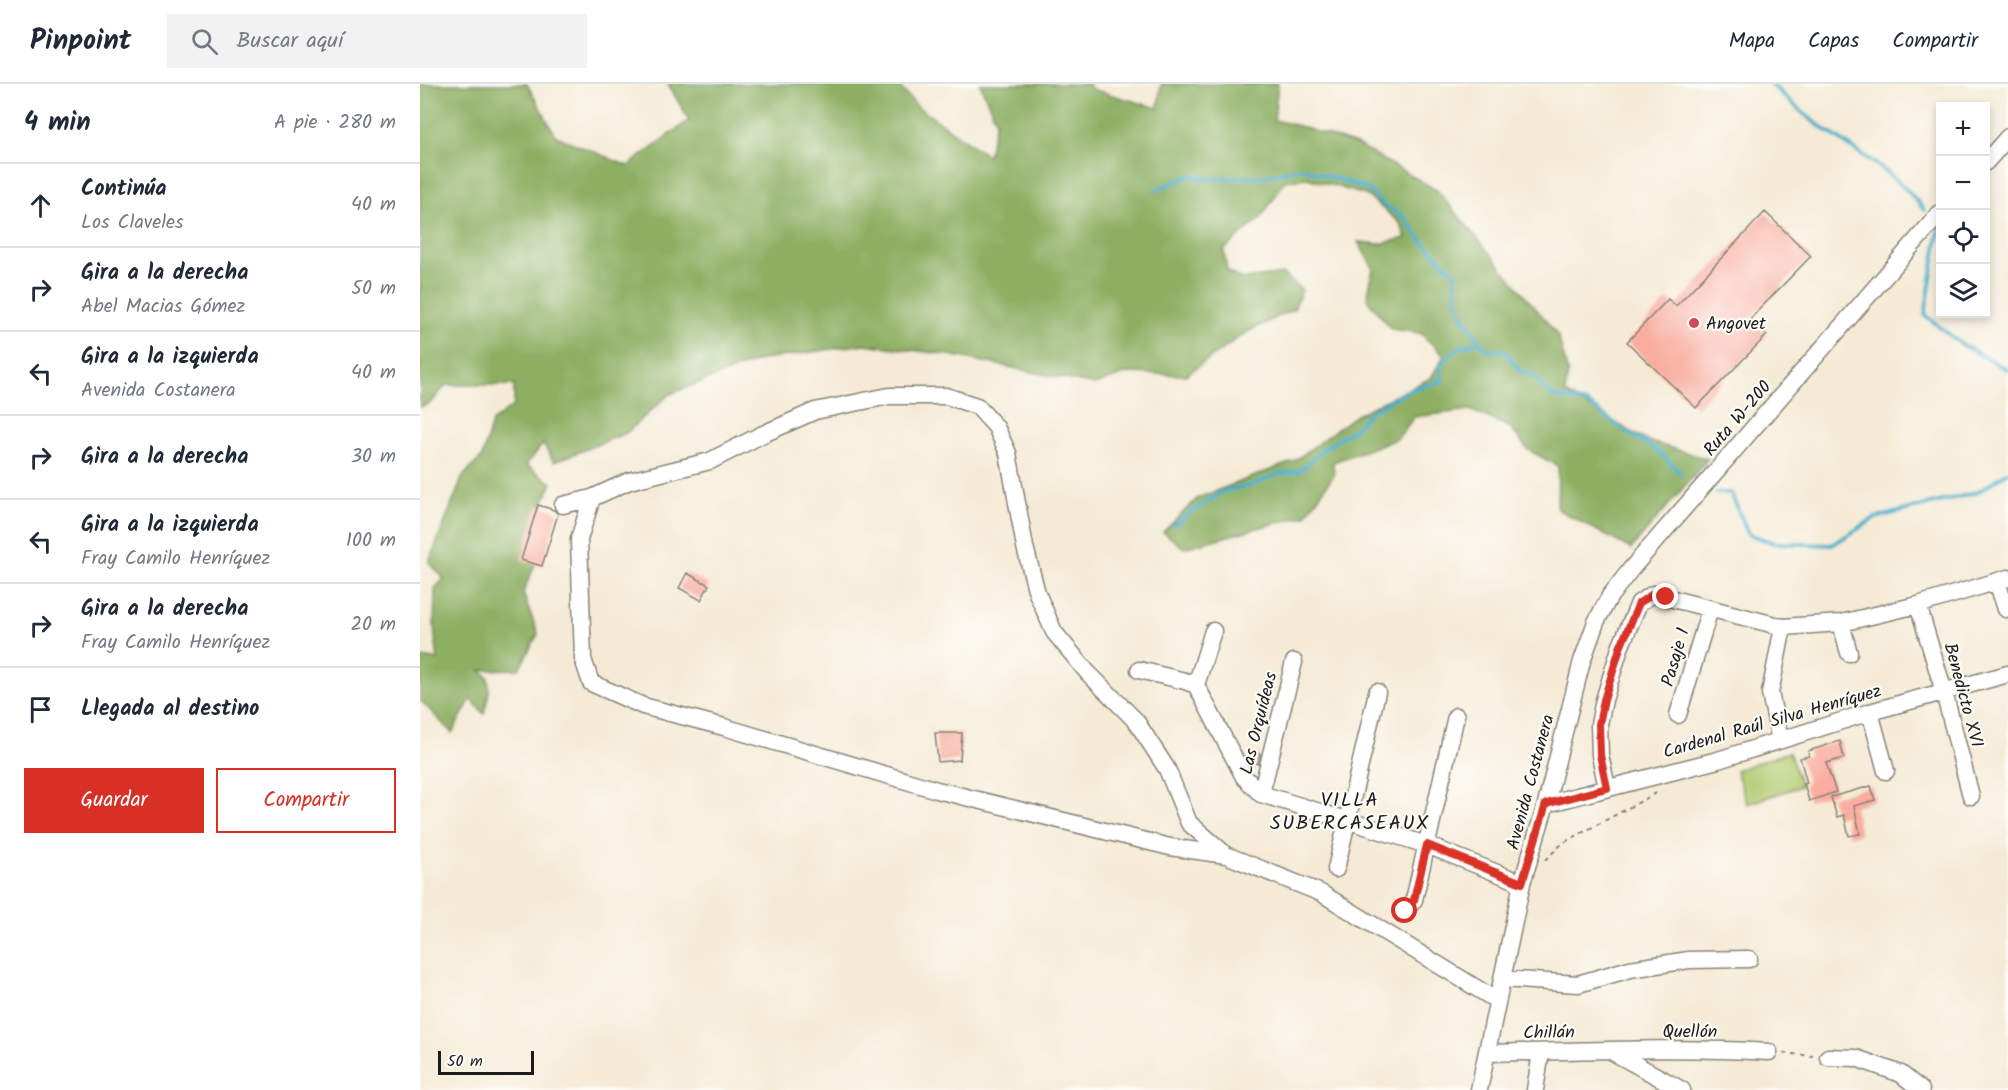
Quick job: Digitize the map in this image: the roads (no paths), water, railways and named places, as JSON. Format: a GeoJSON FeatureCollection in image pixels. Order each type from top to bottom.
{"type":"FeatureCollection","features":[{"type":"Feature","properties":{"kind":"street"},"geometry":{"type":"LineString","coordinates":[[1990,157],[2008,137]]}},
{"type":"Feature","properties":{"kind":"street","name":"Ruta W-200"},"geometry":{"type":"LineString","coordinates":[[1582,661],[1596,622],[1610,596],[1631,569],[1936,219]]}},
{"type":"Feature","properties":{"kind":"street"},"geometry":{"type":"LineString","coordinates":[[563,505],[592,498],[629,481],[710,461],[815,411],[889,396],[946,396],[977,406],[996,427],[1008,453],[1027,556],[1037,593],[1054,632],[1088,673],[1136,721],[1167,769],[1189,823],[1226,855]]}},
{"type":"Feature","properties":{"kind":"street"},"geometry":{"type":"LineString","coordinates":[[592,498],[579,539],[583,659],[591,683],[643,706],[724,727],[936,790],[1170,847],[1226,855],[1321,893],[1491,997],[1498,999]]}},
{"type":"Feature","properties":{"kind":"street"},"geometry":{"type":"LineString","coordinates":[[1607,788],[1600,755],[1599,724],[1604,700],[1620,648],[1639,603],[1653,594],[1783,627],[1841,623],[1918,605],[2002,580],[2006,609]]}},
{"type":"Feature","properties":{"kind":"street","name":"Benedicto XVI"},"geometry":{"type":"LineString","coordinates":[[1918,605],[1971,796]]}},
{"type":"Feature","properties":{"kind":"street","name":"Pasaje 1"},"geometry":{"type":"LineString","coordinates":[[1678,715],[1710,609]]}},
{"type":"Feature","properties":{"kind":"street"},"geometry":{"type":"LineString","coordinates":[[1841,623],[1849,653]]}},
{"type":"Feature","properties":{"kind":"street"},"geometry":{"type":"LineString","coordinates":[[1780,740],[1770,693],[1783,627]]}},
{"type":"Feature","properties":{"kind":"street"},"geometry":{"type":"LineString","coordinates":[[1196,685],[1213,631]]}},
{"type":"Feature","properties":{"kind":"street","name":"Avenida Costanera"},"geometry":{"type":"LineString","coordinates":[[1479,1090],[1522,883],[1546,804],[1582,661]]}},
{"type":"Feature","properties":{"kind":"street","name":"Las Orquídeas"},"geometry":{"type":"LineString","coordinates":[[1261,794],[1294,662]]}},
{"type":"Feature","properties":{"kind":"street"},"geometry":{"type":"LineString","coordinates":[[1139,670],[1196,685],[1244,777],[1261,794],[1427,845],[1522,883]]}},
{"type":"Feature","properties":{"kind":"street","name":"Cardenal Raúl Silva Henríquez"},"geometry":{"type":"LineString","coordinates":[[1546,804],[1718,760],[1870,712],[2008,674]]}},
{"type":"Feature","properties":{"kind":"street"},"geometry":{"type":"LineString","coordinates":[[1336,869],[1377,692]]}},
{"type":"Feature","properties":{"kind":"street"},"geometry":{"type":"LineString","coordinates":[[1870,712],[1886,771]]}},
{"type":"Feature","properties":{"kind":"street"},"geometry":{"type":"LineString","coordinates":[[1405,911],[1414,900],[1456,716]]}},
{"type":"Feature","properties":{"kind":"street"},"geometry":{"type":"LineString","coordinates":[[1170,847],[1189,823]]}},
{"type":"Feature","properties":{"kind":"street"},"geometry":{"type":"LineString","coordinates":[[1502,979],[1578,984],[1630,969],[1689,960],[1749,959]]}},
{"type":"Feature","properties":{"kind":"street"},"geometry":{"type":"LineString","coordinates":[[1610,1050],[1682,1090]]}},
{"type":"Feature","properties":{"kind":"street","name":"Chillán"},"geometry":{"type":"LineString","coordinates":[[1488,1053],[1610,1050]]}},
{"type":"Feature","properties":{"kind":"street","name":"Quellón"},"geometry":{"type":"LineString","coordinates":[[1610,1050],[1770,1052]]}},
{"type":"Feature","properties":{"kind":"street"},"geometry":{"type":"LineString","coordinates":[[1535,1090],[1541,1052]]}},
{"type":"Feature","properties":{"kind":"street"},"geometry":{"type":"LineString","coordinates":[[1828,1058],[1856,1058],[1901,1074],[1921,1090]]}},
{"type":"Feature","properties":{"kind":"waterway"},"geometry":{"type":"LineString","coordinates":[[1771,84],[1813,121],[1889,174],[1924,210]]}},
{"type":"Feature","properties":{"kind":"waterway"},"geometry":{"type":"LineString","coordinates":[[1155,190],[1191,175],[1203,179],[1261,177],[1302,168],[1368,189],[1381,203],[1404,217],[1423,242],[1456,275],[1456,299],[1463,317],[1487,351],[1504,350],[1521,372],[1532,375],[1552,396],[1587,403],[1628,433],[1658,451],[1681,474]]}},
{"type":"Feature","properties":{"kind":"waterway"},"geometry":{"type":"LineString","coordinates":[[1936,249],[1925,315],[1961,344],[2008,370]]}},
{"type":"Feature","properties":{"kind":"waterway"},"geometry":{"type":"LineString","coordinates":[[1174,525],[1224,491],[1252,485],[1278,474],[1300,471],[1326,447],[1353,430],[1370,412],[1409,390],[1442,381],[1440,365],[1460,347],[1480,341]]}},
{"type":"Feature","properties":{"kind":"waterway"},"geometry":{"type":"LineString","coordinates":[[1717,493],[1731,493],[1748,534],[1774,543],[1832,545],[1875,518],[1978,492],[2008,472]]}},
{"type":"Feature","properties":{"kind":"place","name":"Angovet"},"geometry":{"type":"Point","coordinates":[1694,323]}},
{"type":"Feature","properties":{"kind":"district","name":"VILLA SUBERCASEAUX"},"geometry":{"type":"Point","coordinates":[1350,810]}}]}
